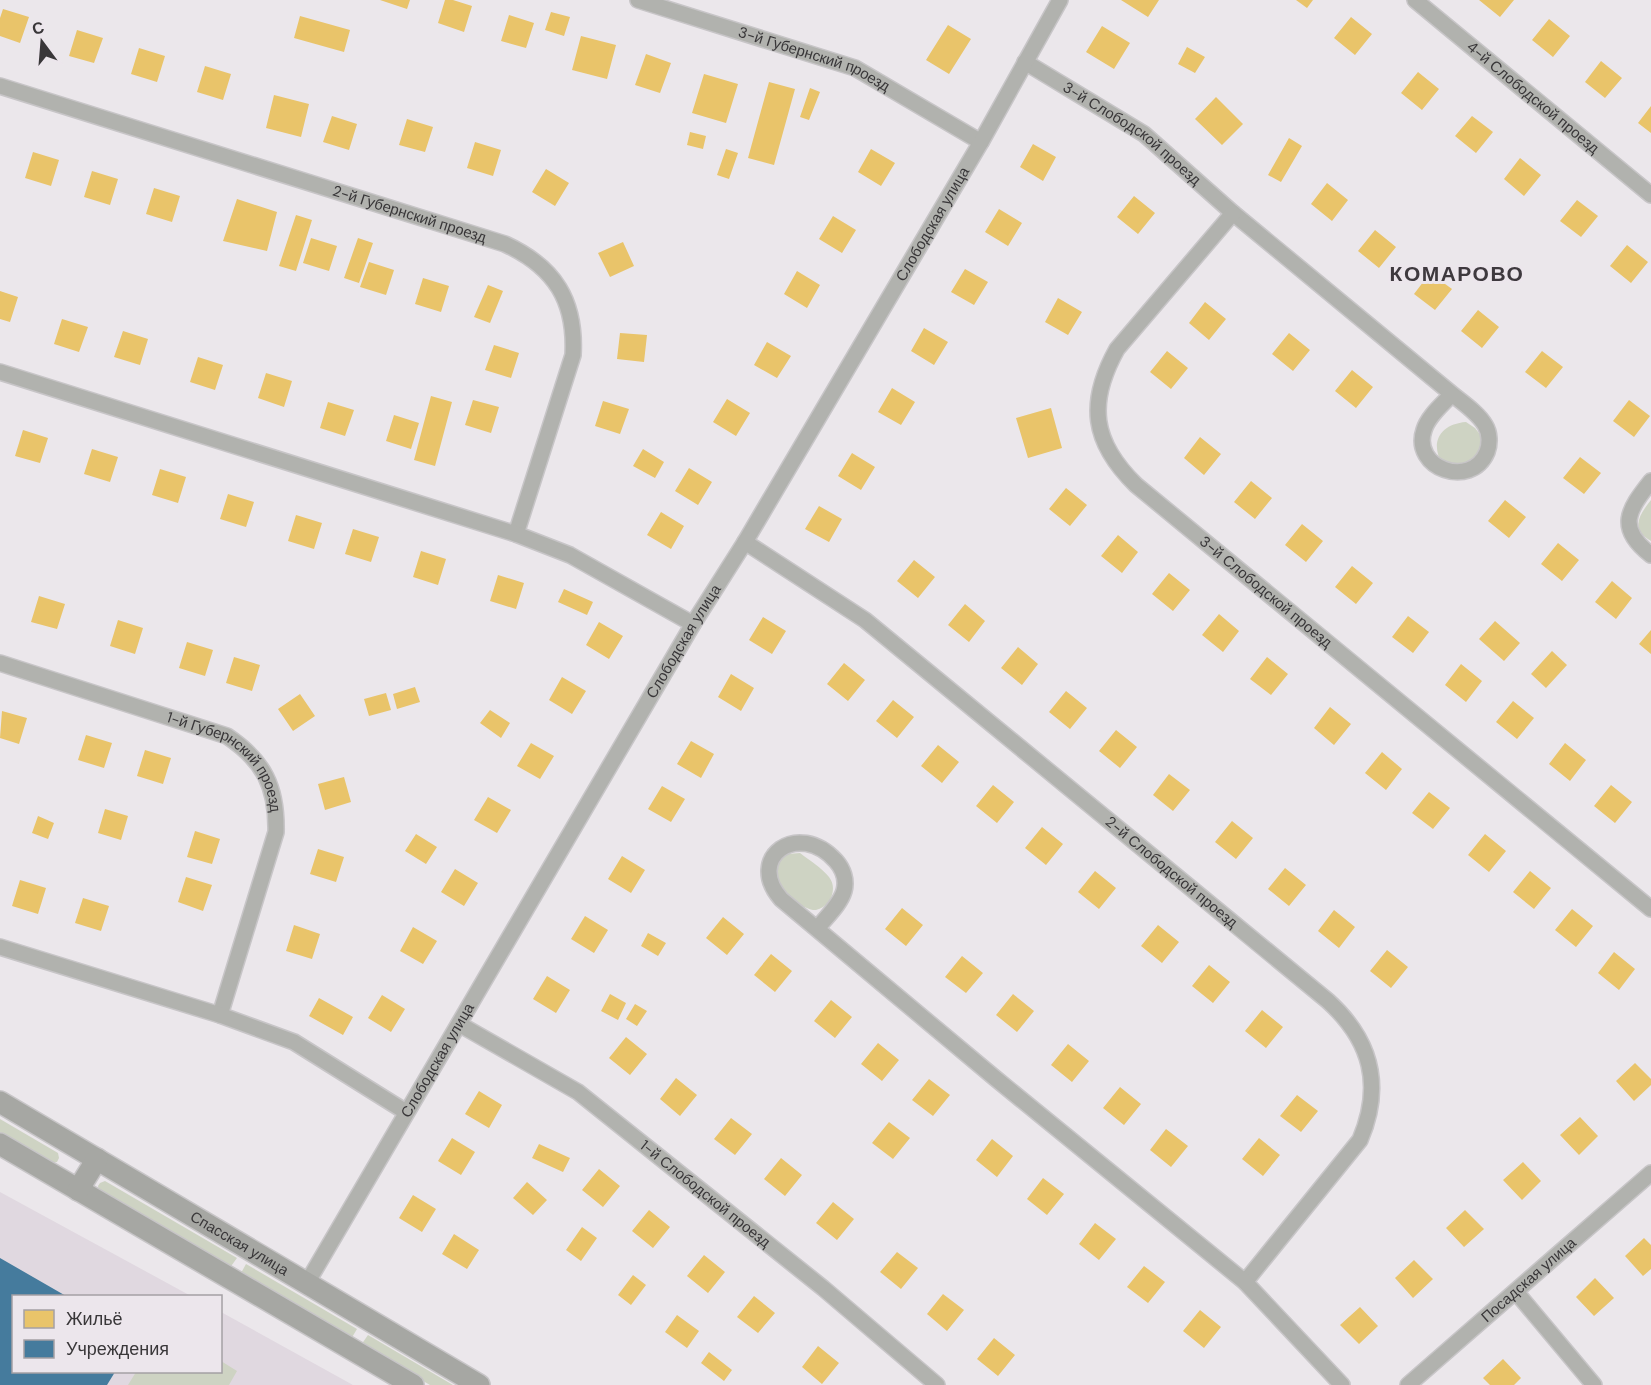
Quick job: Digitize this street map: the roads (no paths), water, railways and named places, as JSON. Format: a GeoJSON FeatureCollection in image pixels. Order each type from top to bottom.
{"type":"FeatureCollection","features":[{"type":"Feature","properties":{"kind":"street","name":"3-й Губернский проезд"},"geometry":{"type":"LineString","coordinates":[[638,0],[855,68],[981,142]]}},
{"type":"Feature","properties":{"kind":"street","name":"Слободская улица"},"geometry":{"type":"LineString","coordinates":[[307,1283],[693,624],[745,542],[981,142],[1060,0]]}},
{"type":"Feature","properties":{"kind":"street","name":"4-й Слободской проезд"},"geometry":{"type":"LineString","coordinates":[[1415,0],[1651,195]]}},
{"type":"Feature","properties":{"kind":"street","name":"3-й Слободской проезд"},"geometry":{"type":"LineString","coordinates":[[1025,62],[1144,134],[1233,213],[1452,393],[1482,421],[1489,438],[1488,450],[1482,461],[1473,469],[1461,473],[1448,472],[1437,466],[1426,455],[1423,443],[1424,431],[1430,420],[1452,393]]}},
{"type":"Feature","properties":{"kind":"street","name":"2-й Губернский проезд"},"geometry":{"type":"LineString","coordinates":[[0,86],[505,244],[540,264],[554,279],[571,315],[574,335],[573,355],[516,534]]}},
{"type":"Feature","properties":{"kind":"street","name":"3-й Слободской проезд"},"geometry":{"type":"LineString","coordinates":[[1233,213],[1117,349],[1105,372],[1098,396],[1099,421],[1105,446],[1118,468],[1145,493],[1651,909]]}},
{"type":"Feature","properties":{"kind":"street"},"geometry":{"type":"LineString","coordinates":[[0,372],[516,534],[570,555],[693,624]]}},
{"type":"Feature","properties":{"kind":"street"},"geometry":{"type":"LineString","coordinates":[[1651,481],[1629,512],[1628,524],[1632,536],[1651,555]]}},
{"type":"Feature","properties":{"kind":"street","name":"2-й Слободской проезд"},"geometry":{"type":"LineString","coordinates":[[745,542],[865,620],[1343,1014],[1355,1029],[1370,1065],[1372,1084],[1371,1103],[1364,1131],[1360,1140],[1245,1282]]}},
{"type":"Feature","properties":{"kind":"street","name":"1-й Губернский проезд"},"geometry":{"type":"LineString","coordinates":[[0,663],[227,736],[256,760],[266,776],[275,803],[276,832],[220,1015]]}},
{"type":"Feature","properties":{"kind":"street"},"geometry":{"type":"LineString","coordinates":[[816,929],[838,903],[844,891],[844,879],[840,867],[826,853],[809,843],[796,842],[784,846],[775,854],[769,866],[768,878],[772,890],[781,900],[995,1078],[1245,1282],[1342,1385]]}},
{"type":"Feature","properties":{"kind":"street"},"geometry":{"type":"LineString","coordinates":[[0,947],[220,1015],[294,1042],[406,1112]]}},
{"type":"Feature","properties":{"kind":"street","name":"1-й Слободской проезд"},"geometry":{"type":"LineString","coordinates":[[459,1024],[578,1092],[823,1288],[937,1385]]}},
{"type":"Feature","properties":{"kind":"street","name":"Спасская улица"},"geometry":{"type":"LineString","coordinates":[[0,1102],[479,1385]]}},
{"type":"Feature","properties":{"kind":"street"},"geometry":{"type":"LineString","coordinates":[[0,1144],[413,1385]]}},
{"type":"Feature","properties":{"kind":"street"},"geometry":{"type":"LineString","coordinates":[[78,1190],[97,1159]]}},
{"type":"Feature","properties":{"kind":"street","name":"Посадская улица"},"geometry":{"type":"LineString","coordinates":[[1408,1385],[1651,1173]]}},
{"type":"Feature","properties":{"kind":"street"},"geometry":{"type":"LineString","coordinates":[[1516,1292],[1594,1385]]}},
{"type":"Feature","properties":{"kind":"district","name":"КОМАРОВО"},"geometry":{"type":"Point","coordinates":[1457,274]}}]}
